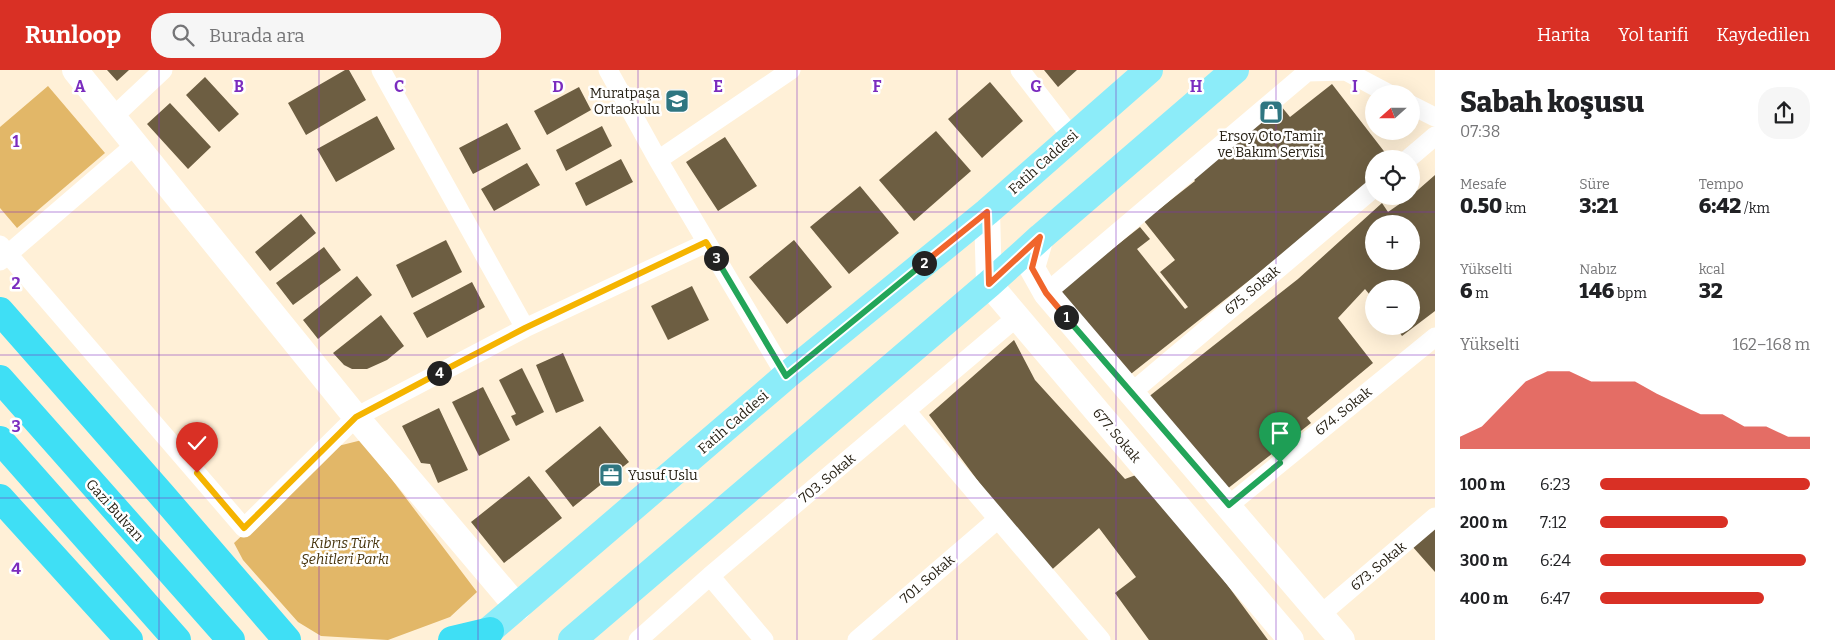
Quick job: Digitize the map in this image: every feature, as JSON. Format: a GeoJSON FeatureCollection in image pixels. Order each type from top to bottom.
{"type":"FeatureCollection","features":[{"type":"Feature","properties":{"kind":"highway"},"geometry":{"type":"LineString","coordinates":[[0,311],[287,637]]}},
{"type":"Feature","properties":{"kind":"highway","name":"Gazi Bulvarı"},"geometry":{"type":"LineString","coordinates":[[0,380],[231,640]]}},
{"type":"Feature","properties":{"kind":"highway"},"geometry":{"type":"LineString","coordinates":[[0,440],[177,640]]}},
{"type":"Feature","properties":{"kind":"highway"},"geometry":{"type":"LineString","coordinates":[[0,498],[128,640]]}},
{"type":"Feature","properties":{"kind":"highway"},"geometry":{"type":"LineString","coordinates":[[452,640],[484,635]]}},
{"type":"Feature","properties":{"kind":"main road","name":"Fatih Caddesi"},"geometry":{"type":"LineString","coordinates":[[484,635],[518,608],[786,376],[987,212],[1071,136],[1149,70]]}},
{"type":"Feature","properties":{"kind":"main road"},"geometry":{"type":"LineString","coordinates":[[572,640],[989,284],[1040,237],[1235,70]]}},
{"type":"Feature","properties":{"kind":"street"},"geometry":{"type":"LineString","coordinates":[[75,70],[356,417],[518,608]]}},
{"type":"Feature","properties":{"kind":"street"},"geometry":{"type":"LineString","coordinates":[[112,118],[163,70]]}},
{"type":"Feature","properties":{"kind":"street"},"geometry":{"type":"LineString","coordinates":[[381,70],[525,328]]}},
{"type":"Feature","properties":{"kind":"street"},"geometry":{"type":"LineString","coordinates":[[608,70],[658,160],[786,376]]}},
{"type":"Feature","properties":{"kind":"street"},"geometry":{"type":"LineString","coordinates":[[658,160],[791,70]]}},
{"type":"Feature","properties":{"kind":"street"},"geometry":{"type":"LineString","coordinates":[[1020,70],[1071,136]]}},
{"type":"Feature","properties":{"kind":"street"},"geometry":{"type":"LineString","coordinates":[[1046,293],[1307,72],[1346,71],[1373,85]]}},
{"type":"Feature","properties":{"kind":"street"},"geometry":{"type":"LineString","coordinates":[[1420,110],[1435,118]]}},
{"type":"Feature","properties":{"kind":"street"},"geometry":{"type":"LineString","coordinates":[[1419,150],[1435,136]]}},
{"type":"Feature","properties":{"kind":"street"},"geometry":{"type":"LineString","coordinates":[[135,145],[3,254],[244,528],[356,417],[525,328],[706,242]]}},
{"type":"Feature","properties":{"kind":"street","name":"675. Sokak"},"geometry":{"type":"LineString","coordinates":[[1131,393],[1365,196]]}},
{"type":"Feature","properties":{"kind":"street"},"geometry":{"type":"LineString","coordinates":[[987,212],[989,284]]}},
{"type":"Feature","properties":{"kind":"street"},"geometry":{"type":"LineString","coordinates":[[1040,237],[1032,268],[1046,293],[1229,505],[1342,640]]}},
{"type":"Feature","properties":{"kind":"street","name":"677. Sokak"},"geometry":{"type":"LineString","coordinates":[[989,284],[1291,640]]}},
{"type":"Feature","properties":{"kind":"street","name":"703. Sokak"},"geometry":{"type":"LineString","coordinates":[[638,640],[710,576],[1017,317]]}},
{"type":"Feature","properties":{"kind":"street","name":"674. Sokak"},"geometry":{"type":"LineString","coordinates":[[1229,505],[1435,337]]}},
{"type":"Feature","properties":{"kind":"street"},"geometry":{"type":"LineString","coordinates":[[906,411],[1099,639]]}},
{"type":"Feature","properties":{"kind":"street","name":"673. Sokak"},"geometry":{"type":"LineString","coordinates":[[1320,615],[1435,517]]}},
{"type":"Feature","properties":{"kind":"street","name":"701. Sokak"},"geometry":{"type":"LineString","coordinates":[[857,640],[998,519]]}},
{"type":"Feature","properties":{"kind":"street"},"geometry":{"type":"LineString","coordinates":[[710,576],[764,640]]}},
{"type":"Feature","properties":{"kind":"green space"},"geometry":{"type":"Polygon","coordinates":[[[48,86],[105,153],[17,228],[0,208],[0,127],[48,86]]]}},
{"type":"Feature","properties":{"kind":"green space","name":"Kıbrıs Türk Şehitleri Parkı"},"geometry":{"type":"Polygon","coordinates":[[[362,440],[477,592],[450,617],[388,640],[321,636],[298,622],[243,560],[234,543],[321,462],[334,447],[362,440]]]}},
{"type":"Feature","properties":{"kind":"building"},"geometry":{"type":"Polygon","coordinates":[[[107,70],[129,70],[117,81],[107,70]]]}},
{"type":"Feature","properties":{"kind":"building"},"geometry":{"type":"Polygon","coordinates":[[[345,70],[349,70],[366,100],[306,135],[288,103],[345,70]]]}},
{"type":"Feature","properties":{"kind":"building"},"geometry":{"type":"Polygon","coordinates":[[[1044,70],[1077,70],[1058,87],[1044,70]]]}},
{"type":"Feature","properties":{"kind":"building"},"geometry":{"type":"Polygon","coordinates":[[[205,77],[239,114],[219,132],[186,95],[205,77]]]}},
{"type":"Feature","properties":{"kind":"building"},"geometry":{"type":"Polygon","coordinates":[[[990,82],[1023,121],[982,158],[948,119],[990,82]]]}},
{"type":"Feature","properties":{"kind":"building"},"geometry":{"type":"Polygon","coordinates":[[[1332,84],[1365,127],[1365,140],[1375,140],[1383,150],[1365,150],[1365,189],[1127,377],[1059,291],[1140,227],[1150,239],[1137,249],[1185,309],[1188,307],[1160,272],[1175,260],[1144,221],[1195,181],[1192,177],[1281,106],[1290,117],[1332,84]]]}},
{"type":"Feature","properties":{"kind":"building"},"geometry":{"type":"Polygon","coordinates":[[[579,87],[591,110],[547,135],[534,111],[579,87]]]}},
{"type":"Feature","properties":{"kind":"building"},"geometry":{"type":"Polygon","coordinates":[[[170,103],[211,147],[188,169],[147,124],[170,103]]]}},
{"type":"Feature","properties":{"kind":"building"},"geometry":{"type":"Polygon","coordinates":[[[377,116],[395,149],[336,182],[317,149],[377,116]]]}},
{"type":"Feature","properties":{"kind":"building"},"geometry":{"type":"Polygon","coordinates":[[[507,123],[521,149],[473,174],[459,148],[507,123]]]}},
{"type":"Feature","properties":{"kind":"building"},"geometry":{"type":"Polygon","coordinates":[[[602,126],[612,146],[566,171],[556,150],[602,126]]]}},
{"type":"Feature","properties":{"kind":"building"},"geometry":{"type":"Polygon","coordinates":[[[936,131],[971,171],[914,221],[879,180],[936,131]]]}},
{"type":"Feature","properties":{"kind":"building"},"geometry":{"type":"Polygon","coordinates":[[[725,137],[757,186],[718,211],[686,162],[725,137]]]}},
{"type":"Feature","properties":{"kind":"building"},"geometry":{"type":"Polygon","coordinates":[[[621,159],[633,182],[586,206],[575,183],[621,159]]]}},
{"type":"Feature","properties":{"kind":"building"},"geometry":{"type":"Polygon","coordinates":[[[527,163],[540,185],[494,211],[481,189],[527,163]]]}},
{"type":"Feature","properties":{"kind":"building"},"geometry":{"type":"Polygon","coordinates":[[[1435,175],[1435,311],[1420,322],[1420,280],[1365,280],[1365,289],[1338,318],[1373,363],[1307,418],[1311,423],[1222,493],[1147,398],[1298,279],[1365,218],[1365,270],[1420,270],[1420,215],[1369,215],[1380,205],[1383,205],[1388,212],[1398,205],[1420,205],[1420,188],[1435,175]]]}},
{"type":"Feature","properties":{"kind":"building"},"geometry":{"type":"Polygon","coordinates":[[[860,186],[899,233],[849,274],[810,227],[860,186]]]}},
{"type":"Feature","properties":{"kind":"building"},"geometry":{"type":"Polygon","coordinates":[[[301,214],[316,233],[270,271],[255,252],[301,214]]]}},
{"type":"Feature","properties":{"kind":"building"},"geometry":{"type":"Polygon","coordinates":[[[446,240],[462,272],[412,298],[396,265],[446,240]]]}},
{"type":"Feature","properties":{"kind":"building"},"geometry":{"type":"Polygon","coordinates":[[[794,240],[832,287],[787,324],[749,277],[794,240]]]}},
{"type":"Feature","properties":{"kind":"building"},"geometry":{"type":"Polygon","coordinates":[[[324,247],[341,270],[293,305],[276,283],[324,247]]]}},
{"type":"Feature","properties":{"kind":"building"},"geometry":{"type":"Polygon","coordinates":[[[357,276],[372,295],[318,339],[303,320],[357,276]]]}},
{"type":"Feature","properties":{"kind":"building"},"geometry":{"type":"Polygon","coordinates":[[[472,282],[485,307],[427,338],[413,313],[472,282]]]}},
{"type":"Feature","properties":{"kind":"building"},"geometry":{"type":"Polygon","coordinates":[[[692,286],[709,320],[668,340],[651,306],[692,286]]]}},
{"type":"Feature","properties":{"kind":"building"},"geometry":{"type":"Polygon","coordinates":[[[381,315],[404,346],[387,360],[367,369],[352,369],[344,365],[333,353],[381,315]]]}},
{"type":"Feature","properties":{"kind":"building"},"geometry":{"type":"Polygon","coordinates":[[[1014,340],[1035,380],[1125,479],[1144,472],[1268,640],[1149,640],[1115,593],[1136,577],[1099,528],[1047,574],[929,415],[1014,340]]]}},
{"type":"Feature","properties":{"kind":"building"},"geometry":{"type":"Polygon","coordinates":[[[563,353],[584,401],[556,413],[536,365],[563,353]]]}},
{"type":"Feature","properties":{"kind":"building"},"geometry":{"type":"Polygon","coordinates":[[[522,368],[544,412],[516,426],[511,416],[516,414],[499,380],[522,368]]]}},
{"type":"Feature","properties":{"kind":"building"},"geometry":{"type":"Polygon","coordinates":[[[483,387],[510,440],[479,456],[452,402],[483,387]]]}},
{"type":"Feature","properties":{"kind":"building"},"geometry":{"type":"Polygon","coordinates":[[[439,408],[468,470],[438,483],[430,464],[421,463],[402,426],[439,408]]]}},
{"type":"Feature","properties":{"kind":"building"},"geometry":{"type":"Polygon","coordinates":[[[600,426],[629,462],[573,507],[545,471],[600,426]]]}},
{"type":"Feature","properties":{"kind":"building"},"geometry":{"type":"Polygon","coordinates":[[[529,476],[562,518],[504,563],[471,522],[529,476]]]}},
{"type":"Feature","properties":{"kind":"building"},"geometry":{"type":"Polygon","coordinates":[[[1435,526],[1435,572],[1412,546],[1435,526]]]}},
{"type":"Feature","properties":{"kind":"place","name":"Muratpaşa Ortaokulu"},"geometry":{"type":"Point","coordinates":[677,101]}},
{"type":"Feature","properties":{"kind":"place","name":"Ersoy Oto Tamir ve Bakım Servisi"},"geometry":{"type":"Point","coordinates":[1271,112]}},
{"type":"Feature","properties":{"kind":"place","name":"Yusuf Uslu"},"geometry":{"type":"Point","coordinates":[611,475]}},
{"type":"Feature","properties":{"kind":"route"},"geometry":{"type":"LineString","coordinates":[[197,473],[244,528],[356,417],[525,328],[706,242],[786,376],[987,212],[989,284],[1040,237],[1032,268],[1046,293],[1229,505],[1280,463]]}}]}
